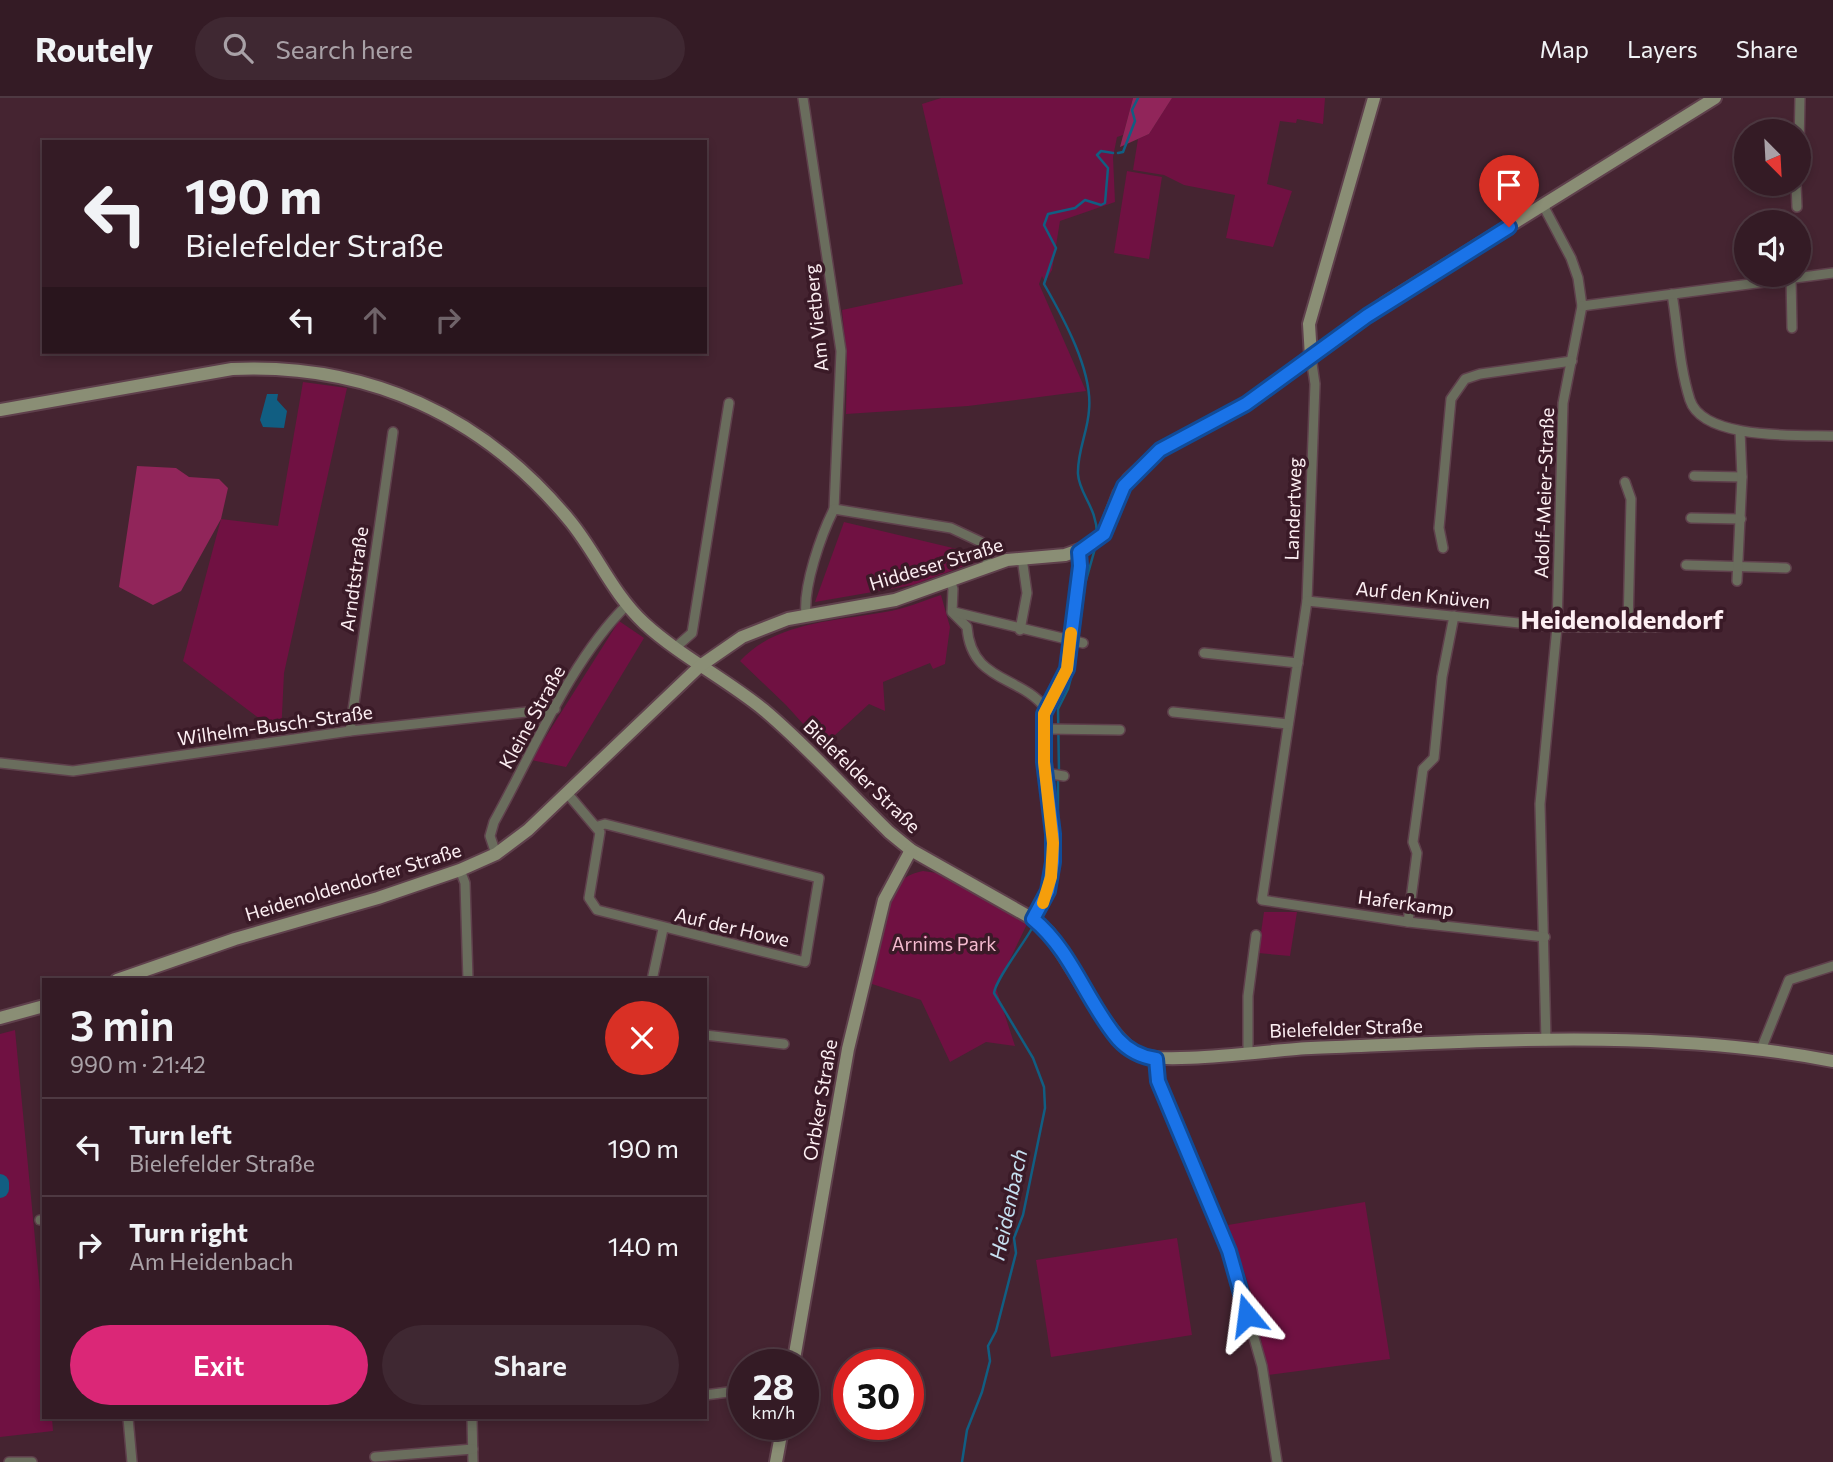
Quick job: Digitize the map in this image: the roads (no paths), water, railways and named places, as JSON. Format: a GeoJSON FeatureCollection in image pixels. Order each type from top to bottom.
{"type":"FeatureCollection","features":[{"type":"Feature","properties":{"kind":"main road"},"geometry":{"type":"LineString","coordinates":[[1311,357],[1309,324],[1374,98]]}},
{"type":"Feature","properties":{"kind":"main road","name":"Hiddeser Straße"},"geometry":{"type":"LineString","coordinates":[[700,666],[741,637],[806,615],[895,600],[989,566],[1022,558],[1079,552],[1097,540],[1124,486],[1151,457],[1182,436],[1246,404],[1387,302],[1544,207],[1715,98]]}},
{"type":"Feature","properties":{"kind":"main road","name":"Bielefelder Straße"},"geometry":{"type":"LineString","coordinates":[[0,410],[232,369],[296,369],[367,382],[409,398],[496,447],[557,505],[579,531],[626,605],[700,666],[762,709],[888,832],[911,850],[1033,919],[1048,932],[1068,957],[1118,1040],[1141,1056],[1156,1059],[1248,1051],[1636,1040],[1762,1048],[1833,1061]]}},
{"type":"Feature","properties":{"kind":"main road","name":"Heidenoldendorfer Straße"},"geometry":{"type":"LineString","coordinates":[[123,978],[216,945],[311,920],[460,870],[496,854],[528,830],[700,666]]}},
{"type":"Feature","properties":{"kind":"main road","name":"Orbker Straße"},"geometry":{"type":"LineString","coordinates":[[796,1349],[848,1049],[884,900],[911,850]]}},
{"type":"Feature","properties":{"kind":"main road"},"geometry":{"type":"LineString","coordinates":[[0,1018],[42,1007]]}},
{"type":"Feature","properties":{"kind":"main road"},"geometry":{"type":"LineString","coordinates":[[776,1462],[780,1440]]}},
{"type":"Feature","properties":{"kind":"street","name":"Am Vietberg"},"geometry":{"type":"LineString","coordinates":[[803,98],[841,351],[834,509],[825,526],[804,601],[806,615]]}},
{"type":"Feature","properties":{"kind":"street"},"geometry":{"type":"LineString","coordinates":[[1800,98],[1800,119]]}},
{"type":"Feature","properties":{"kind":"street"},"geometry":{"type":"LineString","coordinates":[[1797,196],[1797,207]]}},
{"type":"Feature","properties":{"kind":"street","name":"Adolf-Meier-Straße"},"geometry":{"type":"LineString","coordinates":[[1544,207],[1571,258],[1583,306],[1563,403],[1557,627],[1541,804],[1546,1041]]}},
{"type":"Feature","properties":{"kind":"street"},"geometry":{"type":"LineString","coordinates":[[1811,275],[1833,273]]}},
{"type":"Feature","properties":{"kind":"street"},"geometry":{"type":"LineString","coordinates":[[1583,306],[1734,285]]}},
{"type":"Feature","properties":{"kind":"street"},"geometry":{"type":"LineString","coordinates":[[1791,287],[1792,328]]}},
{"type":"Feature","properties":{"kind":"street"},"geometry":{"type":"LineString","coordinates":[[1672,294],[1683,376],[1690,402],[1704,420],[1720,428],[1740,431],[1833,436]]}},
{"type":"Feature","properties":{"kind":"street","name":"Landertweg"},"geometry":{"type":"LineString","coordinates":[[1262,900],[1307,601],[1315,384],[1311,357]]}},
{"type":"Feature","properties":{"kind":"street"},"geometry":{"type":"LineString","coordinates":[[1443,548],[1439,528],[1451,399],[1465,379],[1480,374],[1572,361]]}},
{"type":"Feature","properties":{"kind":"street"},"geometry":{"type":"LineString","coordinates":[[676,647],[692,633],[729,403]]}},
{"type":"Feature","properties":{"kind":"street"},"geometry":{"type":"LineString","coordinates":[[1737,581],[1742,477],[1740,431]]}},
{"type":"Feature","properties":{"kind":"street","name":"Arndtstraße"},"geometry":{"type":"LineString","coordinates":[[350,731],[393,432]]}},
{"type":"Feature","properties":{"kind":"street"},"geometry":{"type":"LineString","coordinates":[[1695,476],[1742,477]]}},
{"type":"Feature","properties":{"kind":"street"},"geometry":{"type":"LineString","coordinates":[[1625,482],[1631,499],[1628,627]]}},
{"type":"Feature","properties":{"kind":"street"},"geometry":{"type":"LineString","coordinates":[[834,509],[951,528],[981,542],[989,566]]}},
{"type":"Feature","properties":{"kind":"street"},"geometry":{"type":"LineString","coordinates":[[1691,518],[1741,520]]}},
{"type":"Feature","properties":{"kind":"street"},"geometry":{"type":"LineString","coordinates":[[1046,709],[1067,669],[1080,566],[1079,552]]}},
{"type":"Feature","properties":{"kind":"street"},"geometry":{"type":"LineString","coordinates":[[1020,630],[1027,593],[1022,558]]}},
{"type":"Feature","properties":{"kind":"street"},"geometry":{"type":"LineString","coordinates":[[1686,565],[1786,568]]}},
{"type":"Feature","properties":{"kind":"street"},"geometry":{"type":"LineString","coordinates":[[950,580],[953,589],[952,612],[967,627],[968,643],[989,672],[1004,682],[1033,693],[1046,709],[1054,729],[1045,773],[1058,833],[1048,891],[1033,919]]}},
{"type":"Feature","properties":{"kind":"street","name":"Auf den Knüven"},"geometry":{"type":"LineString","coordinates":[[1307,601],[1557,627],[1660,627]]}},
{"type":"Feature","properties":{"kind":"street","name":"Kleine Straße"},"geometry":{"type":"LineString","coordinates":[[496,854],[490,836],[494,822],[555,709],[597,639],[626,605]]}},
{"type":"Feature","properties":{"kind":"street"},"geometry":{"type":"LineString","coordinates":[[952,612],[1083,643]]}},
{"type":"Feature","properties":{"kind":"street"},"geometry":{"type":"LineString","coordinates":[[1408,922],[1417,853],[1413,842],[1423,769],[1434,758],[1442,677],[1454,616]]}},
{"type":"Feature","properties":{"kind":"street"},"geometry":{"type":"LineString","coordinates":[[1204,653],[1298,663]]}},
{"type":"Feature","properties":{"kind":"street","name":"Wilhelm-Busch-Straße"},"geometry":{"type":"LineString","coordinates":[[0,763],[73,771],[350,731],[555,709]]}},
{"type":"Feature","properties":{"kind":"street"},"geometry":{"type":"LineString","coordinates":[[1173,712],[1288,724]]}},
{"type":"Feature","properties":{"kind":"street"},"geometry":{"type":"LineString","coordinates":[[1054,729],[1120,730]]}},
{"type":"Feature","properties":{"kind":"street"},"geometry":{"type":"LineString","coordinates":[[1045,773],[1061,775]]}},
{"type":"Feature","properties":{"kind":"street"},"geometry":{"type":"LineString","coordinates":[[567,793],[598,826]]}},
{"type":"Feature","properties":{"kind":"street","name":"Auf der Howe"},"geometry":{"type":"LineString","coordinates":[[605,824],[819,878],[805,962],[605,914],[589,898],[601,839],[598,826],[605,824]]}},
{"type":"Feature","properties":{"kind":"street"},"geometry":{"type":"LineString","coordinates":[[460,870],[465,883],[468,978]]}},
{"type":"Feature","properties":{"kind":"street","name":"Haferkamp"},"geometry":{"type":"LineString","coordinates":[[1262,900],[1408,922],[1545,937]]}},
{"type":"Feature","properties":{"kind":"street"},"geometry":{"type":"LineString","coordinates":[[652,978],[663,929]]}},
{"type":"Feature","properties":{"kind":"street"},"geometry":{"type":"LineString","coordinates":[[1248,1051],[1248,996],[1256,935]]}},
{"type":"Feature","properties":{"kind":"street"},"geometry":{"type":"LineString","coordinates":[[1762,1048],[1789,980],[1833,966]]}},
{"type":"Feature","properties":{"kind":"street"},"geometry":{"type":"LineString","coordinates":[[707,1035],[784,1044]]}},
{"type":"Feature","properties":{"kind":"street"},"geometry":{"type":"LineString","coordinates":[[1156,1059],[1158,1081],[1229,1251],[1261,1361],[1277,1462]]}},
{"type":"Feature","properties":{"kind":"street"},"geometry":{"type":"LineString","coordinates":[[707,1395],[728,1392]]}},
{"type":"Feature","properties":{"kind":"street"},"geometry":{"type":"LineString","coordinates":[[128,1419],[132,1462]]}},
{"type":"Feature","properties":{"kind":"street"},"geometry":{"type":"LineString","coordinates":[[472,1419],[473,1462]]}},
{"type":"Feature","properties":{"kind":"street"},"geometry":{"type":"LineString","coordinates":[[375,1457],[473,1449]]}},
{"type":"Feature","properties":{"kind":"street"},"geometry":{"type":"LineString","coordinates":[[9,1462],[32,1462]]}},
{"type":"Feature","properties":{"kind":"water"},"geometry":{"type":"Polygon","coordinates":[[[267,394],[278,394],[277,400],[287,411],[284,428],[263,427],[260,420],[267,394]]]}},
{"type":"Feature","properties":{"kind":"waterway","name":"Heidenbach"},"geometry":{"type":"LineString","coordinates":[[1118,153],[1123,152],[1135,121],[1132,110],[1138,98]]}},
{"type":"Feature","properties":{"kind":"waterway","name":"Heidenbach"},"geometry":{"type":"LineString","coordinates":[[1097,535],[1094,516],[1081,488],[1078,474],[1087,426],[1089,395],[1082,362],[1060,312],[1044,284],[1056,248],[1044,225],[1048,214],[1075,208],[1085,200],[1101,205],[1105,203],[1108,168],[1097,155],[1101,151],[1113,153]]}},
{"type":"Feature","properties":{"kind":"waterway","name":"Heidenbach"},"geometry":{"type":"LineString","coordinates":[[1059,773],[1058,709],[1068,689],[1075,663],[1085,584],[1096,545]]}},
{"type":"Feature","properties":{"kind":"waterway","name":"Heidenbach"},"geometry":{"type":"LineString","coordinates":[[1058,779],[1058,857]]}},
{"type":"Feature","properties":{"kind":"waterway","name":"Heidenbach"},"geometry":{"type":"LineString","coordinates":[[962,1462],[967,1430],[982,1392],[990,1361],[988,1346],[996,1331],[1016,1253],[1014,1238],[1023,1215],[1045,1108],[1044,1087],[1033,1058],[994,993],[1004,971],[1031,930]]}},
{"type":"Feature","properties":{"kind":"waterway"},"geometry":{"type":"LineString","coordinates":[[0,1183],[0,1189]]}},
{"type":"Feature","properties":{"kind":"district","name":"Heidenoldendorf"},"geometry":{"type":"Point","coordinates":[1622,620]}},
{"type":"Feature","properties":{"kind":"park label","name":"Arnims Park"},"geometry":{"type":"Point","coordinates":[944,944]}}]}
